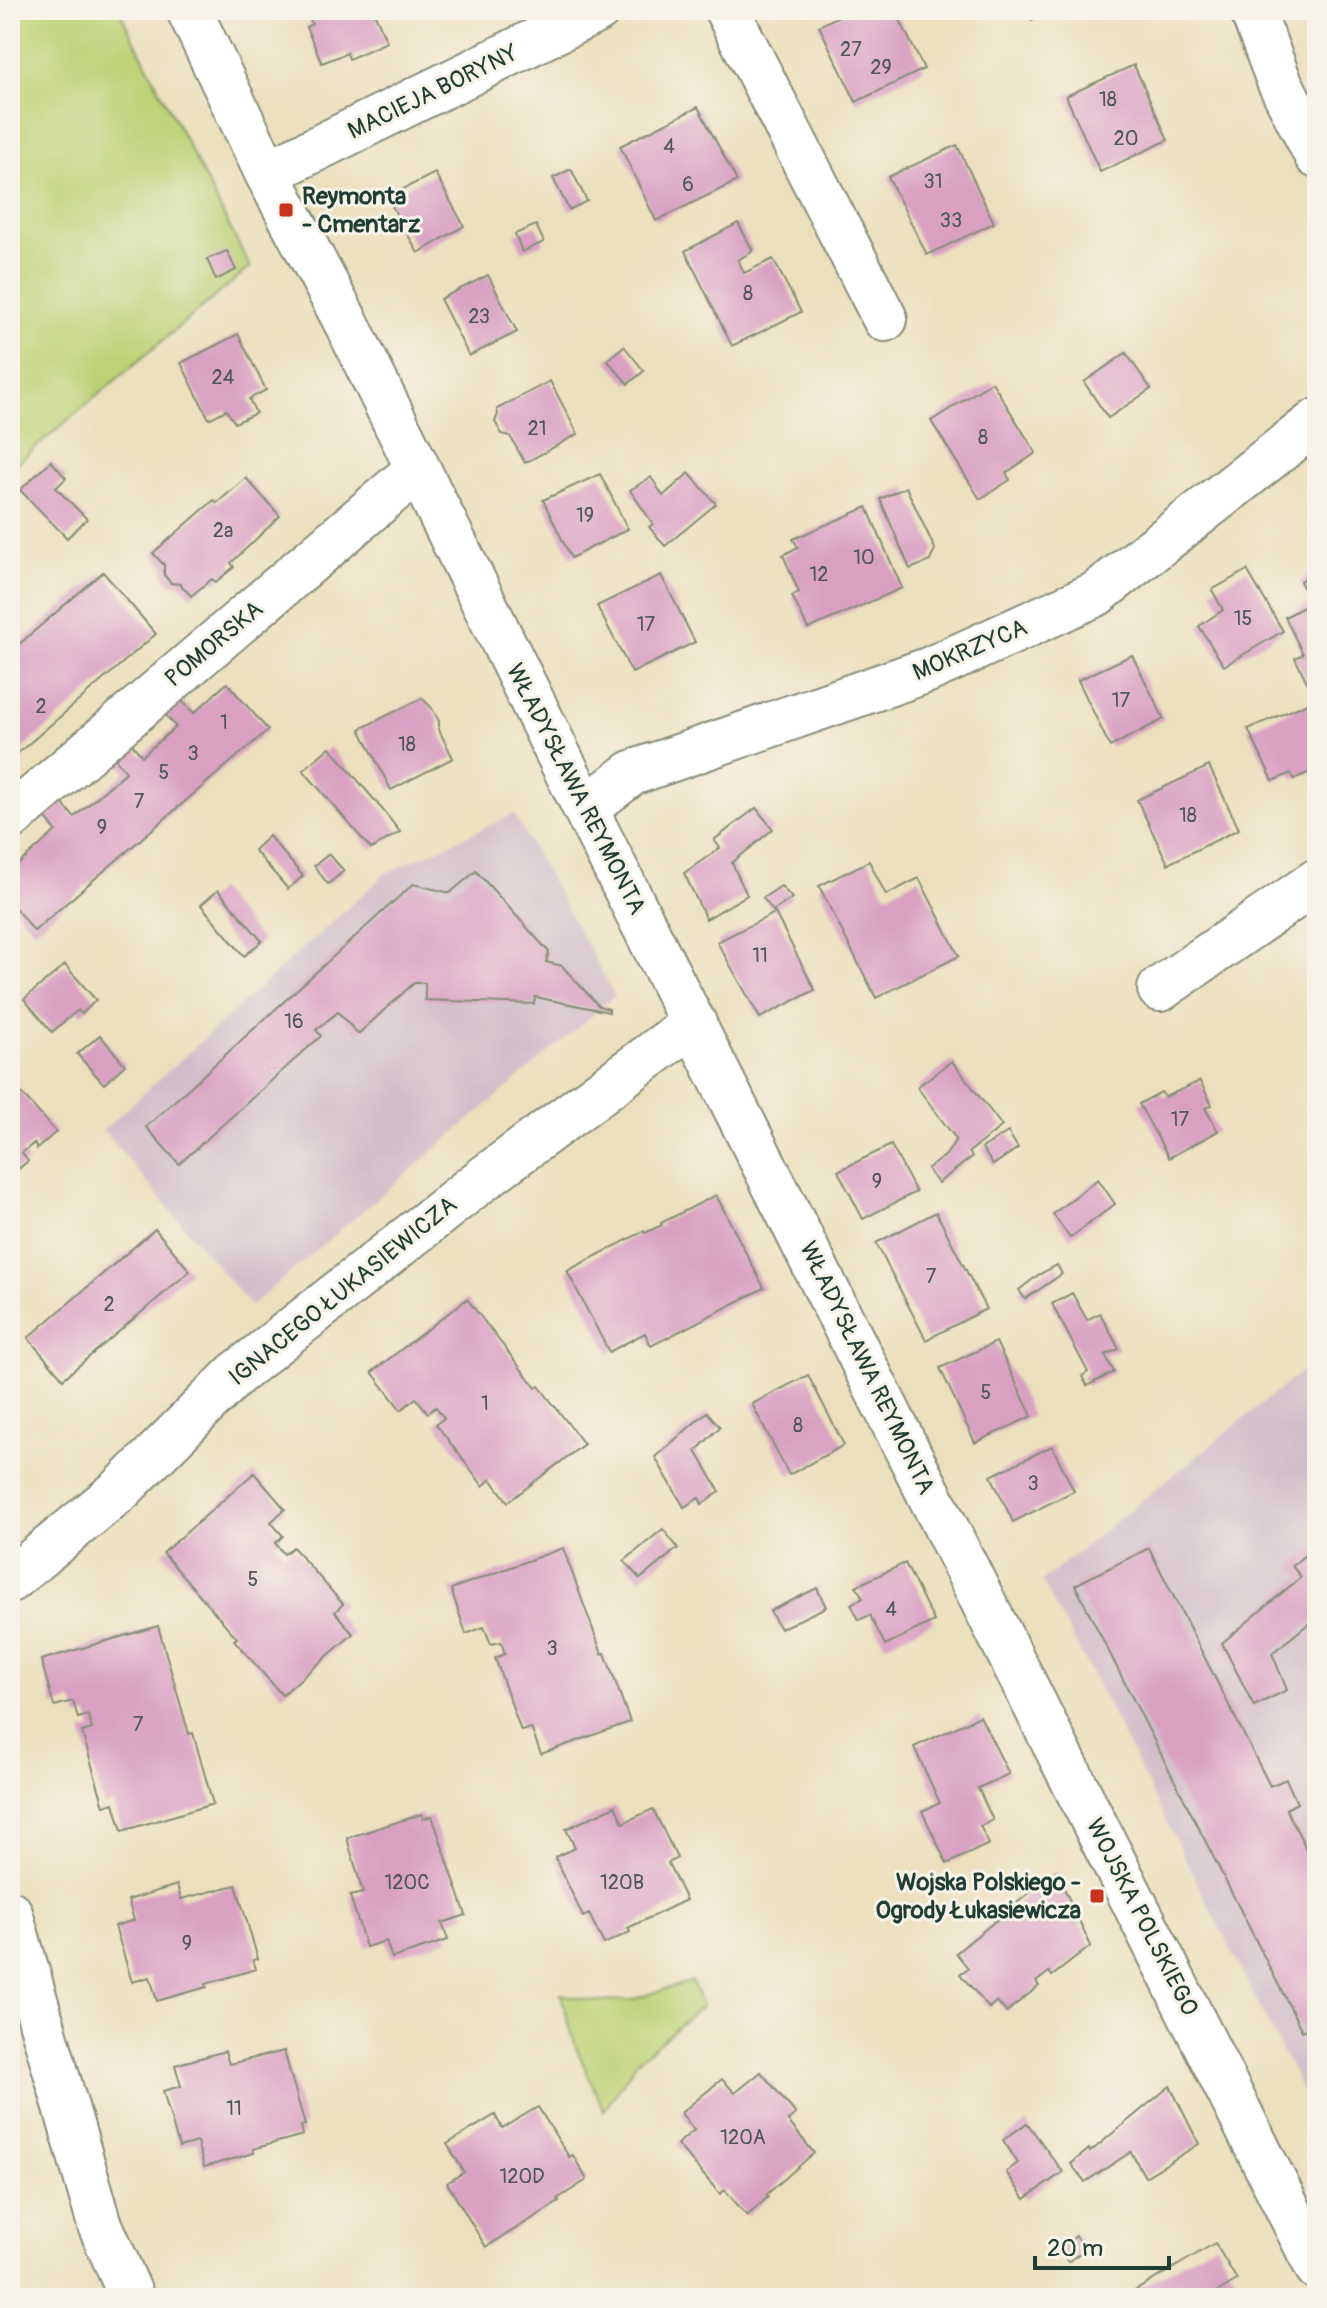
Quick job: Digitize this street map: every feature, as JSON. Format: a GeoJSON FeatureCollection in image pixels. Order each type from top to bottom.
{"type":"FeatureCollection","features":[{"type":"Feature","properties":{"kind":"street","name":"WŁADYSŁAWA REYMONTA"},"geometry":{"type":"LineString","coordinates":[[189,10],[267,173],[347,324],[417,470],[966,1567]]}},
{"type":"Feature","properties":{"kind":"street","name":"MACIEJA BORYNY"},"geometry":{"type":"LineString","coordinates":[[267,173],[598,10]]}},
{"type":"Feature","properties":{"kind":"street"},"geometry":{"type":"LineString","coordinates":[[727,10],[885,319]]}},
{"type":"Feature","properties":{"kind":"street"},"geometry":{"type":"LineString","coordinates":[[1252,10],[1279,81],[1317,156]]}},
{"type":"Feature","properties":{"kind":"street","name":"MOKRZYCA"},"geometry":{"type":"LineString","coordinates":[[586,808],[632,773],[928,670],[1096,594],[1317,421]]}},
{"type":"Feature","properties":{"kind":"street","name":"POMORSKA"},"geometry":{"type":"LineString","coordinates":[[10,818],[417,470]]}},
{"type":"Feature","properties":{"kind":"street"},"geometry":{"type":"LineString","coordinates":[[1160,989],[1317,881]]}},
{"type":"Feature","properties":{"kind":"street","name":"IGNACEGO ŁUKASIEWICZA"},"geometry":{"type":"LineString","coordinates":[[10,1580],[120,1490],[236,1374],[479,1182],[694,1023]]}},
{"type":"Feature","properties":{"kind":"street","name":"WOJSKA POLSKIEGO"},"geometry":{"type":"LineString","coordinates":[[966,1567],[1317,2267]]}},
{"type":"Feature","properties":{"kind":"street"},"geometry":{"type":"LineString","coordinates":[[10,1913],[100,2225],[132,2298]]}},
{"type":"Feature","properties":{"kind":"shaded area"},"geometry":{"type":"Polygon","coordinates":[[[514,814],[615,996],[251,1306],[103,1130],[386,873],[514,814]]]}},
{"type":"Feature","properties":{"kind":"shaded area"},"geometry":{"type":"Polygon","coordinates":[[[1317,1359],[1317,2121],[1042,1581],[1317,1359]]]}},
{"type":"Feature","properties":{"kind":"green space"},"geometry":{"type":"Polygon","coordinates":[[[10,10],[119,10],[250,267],[10,469],[10,10]]]}},
{"type":"Feature","properties":{"kind":"green space"},"geometry":{"type":"Polygon","coordinates":[[[692,1981],[702,2006],[637,2061],[604,2111],[575,2045],[561,1994],[594,2001],[631,2000],[692,1981]]]}},
{"type":"Feature","properties":{"kind":"building"},"geometry":{"type":"Polygon","coordinates":[[[306,10],[373,10],[387,42],[349,59],[347,53],[322,63],[306,27],[312,24],[306,10]]]}},
{"type":"Feature","properties":{"kind":"building"},"geometry":{"type":"Polygon","coordinates":[[[851,10],[895,10],[924,69],[856,102],[819,26],[851,10]]]}},
{"type":"Feature","properties":{"kind":"building"},"geometry":{"type":"Polygon","coordinates":[[[1027,10],[1052,10],[1032,20],[1027,10]]]}},
{"type":"Feature","properties":{"kind":"building"},"geometry":{"type":"Polygon","coordinates":[[[1134,65],[1168,140],[1100,172],[1066,96],[1134,65]]]}},
{"type":"Feature","properties":{"kind":"building"},"geometry":{"type":"Polygon","coordinates":[[[698,107],[737,181],[656,221],[620,146],[698,107]]]}},
{"type":"Feature","properties":{"kind":"building"},"geometry":{"type":"Polygon","coordinates":[[[957,145],[994,223],[927,255],[888,177],[957,145]]]}},
{"type":"Feature","properties":{"kind":"building"},"geometry":{"type":"Polygon","coordinates":[[[571,169],[587,201],[569,210],[553,178],[571,169]]]}},
{"type":"Feature","properties":{"kind":"building"},"geometry":{"type":"Polygon","coordinates":[[[435,173],[464,226],[418,253],[387,197],[435,173]]]}},
{"type":"Feature","properties":{"kind":"building"},"geometry":{"type":"Polygon","coordinates":[[[738,223],[753,251],[738,260],[744,273],[773,259],[801,312],[732,346],[685,251],[738,223]]]}},
{"type":"Feature","properties":{"kind":"building"},"geometry":{"type":"Polygon","coordinates":[[[536,225],[544,242],[522,252],[515,234],[536,225]]]}},
{"type":"Feature","properties":{"kind":"building"},"geometry":{"type":"Polygon","coordinates":[[[227,251],[236,270],[216,280],[207,259],[227,251]]]}},
{"type":"Feature","properties":{"kind":"building"},"geometry":{"type":"Polygon","coordinates":[[[488,275],[517,332],[469,356],[440,299],[488,275]]]}},
{"type":"Feature","properties":{"kind":"building"},"geometry":{"type":"Polygon","coordinates":[[[238,334],[266,390],[249,399],[256,413],[235,423],[226,410],[209,419],[181,363],[238,334]]]}},
{"type":"Feature","properties":{"kind":"building"},"geometry":{"type":"Polygon","coordinates":[[[624,346],[644,371],[628,384],[607,360],[624,346]]]}},
{"type":"Feature","properties":{"kind":"building"},"geometry":{"type":"Polygon","coordinates":[[[1126,353],[1151,389],[1108,418],[1084,382],[1126,353]]]}},
{"type":"Feature","properties":{"kind":"building"},"geometry":{"type":"Polygon","coordinates":[[[550,381],[578,434],[525,463],[510,436],[502,434],[495,422],[497,409],[550,381]]]}},
{"type":"Feature","properties":{"kind":"building"},"geometry":{"type":"Polygon","coordinates":[[[992,382],[1036,453],[1006,473],[1010,480],[980,499],[931,421],[992,382]]]}},
{"type":"Feature","properties":{"kind":"building"},"geometry":{"type":"Polygon","coordinates":[[[51,461],[66,478],[56,488],[87,519],[67,538],[20,490],[51,461]]]}},
{"type":"Feature","properties":{"kind":"building"},"geometry":{"type":"Polygon","coordinates":[[[689,473],[716,504],[665,546],[649,527],[653,524],[630,490],[651,477],[663,496],[689,473]]]}},
{"type":"Feature","properties":{"kind":"building"},"geometry":{"type":"Polygon","coordinates":[[[600,474],[628,529],[571,558],[543,500],[600,474]]]}},
{"type":"Feature","properties":{"kind":"building"},"geometry":{"type":"Polygon","coordinates":[[[246,478],[280,516],[231,563],[234,567],[191,596],[180,584],[171,583],[164,575],[164,565],[153,553],[214,500],[217,503],[246,478]]]}},
{"type":"Feature","properties":{"kind":"building"},"geometry":{"type":"Polygon","coordinates":[[[906,487],[935,549],[930,561],[910,569],[880,499],[906,487]]]}},
{"type":"Feature","properties":{"kind":"building"},"geometry":{"type":"Polygon","coordinates":[[[867,507],[902,588],[808,629],[792,596],[799,592],[783,555],[798,547],[793,539],[867,507]]]}},
{"type":"Feature","properties":{"kind":"building"},"geometry":{"type":"Polygon","coordinates":[[[1247,570],[1283,631],[1224,666],[1199,626],[1223,610],[1212,590],[1247,570]]]}},
{"type":"Feature","properties":{"kind":"building"},"geometry":{"type":"Polygon","coordinates":[[[1317,571],[1317,691],[1313,694],[1295,658],[1303,654],[1285,617],[1311,603],[1300,581],[1317,571]]]}},
{"type":"Feature","properties":{"kind":"building"},"geometry":{"type":"Polygon","coordinates":[[[103,572],[156,634],[10,760],[10,652],[103,572]]]}},
{"type":"Feature","properties":{"kind":"building"},"geometry":{"type":"Polygon","coordinates":[[[661,575],[695,642],[632,673],[597,606],[661,575]]]}},
{"type":"Feature","properties":{"kind":"building"},"geometry":{"type":"Polygon","coordinates":[[[1132,655],[1164,719],[1110,747],[1078,680],[1132,655]]]}},
{"type":"Feature","properties":{"kind":"building"},"geometry":{"type":"Polygon","coordinates":[[[227,683],[268,730],[34,931],[10,902],[10,872],[56,831],[44,816],[61,802],[74,817],[126,772],[114,757],[131,743],[142,756],[176,727],[164,713],[180,699],[194,713],[227,683]]]}},
{"type":"Feature","properties":{"kind":"building"},"geometry":{"type":"Polygon","coordinates":[[[422,698],[439,721],[439,730],[453,758],[391,790],[360,729],[422,698]]]}},
{"type":"Feature","properties":{"kind":"building"},"geometry":{"type":"Polygon","coordinates":[[[1308,703],[1317,722],[1317,769],[1294,779],[1291,773],[1273,781],[1248,729],[1308,703]]]}},
{"type":"Feature","properties":{"kind":"building"},"geometry":{"type":"Polygon","coordinates":[[[330,747],[400,832],[371,849],[303,770],[330,747]]]}},
{"type":"Feature","properties":{"kind":"building"},"geometry":{"type":"Polygon","coordinates":[[[1209,766],[1239,829],[1168,864],[1137,800],[1209,766]]]}},
{"type":"Feature","properties":{"kind":"building"},"geometry":{"type":"Polygon","coordinates":[[[756,808],[773,829],[732,863],[747,895],[706,919],[684,873],[720,848],[714,840],[756,808]]]}},
{"type":"Feature","properties":{"kind":"building"},"geometry":{"type":"Polygon","coordinates":[[[269,836],[303,876],[288,889],[254,850],[269,836]]]}},
{"type":"Feature","properties":{"kind":"building"},"geometry":{"type":"Polygon","coordinates":[[[329,854],[344,871],[328,884],[314,866],[329,854]]]}},
{"type":"Feature","properties":{"kind":"building"},"geometry":{"type":"Polygon","coordinates":[[[869,861],[886,895],[919,878],[959,956],[876,998],[819,886],[869,861]]]}},
{"type":"Feature","properties":{"kind":"building"},"geometry":{"type":"Polygon","coordinates":[[[476,871],[549,952],[546,962],[562,966],[599,1006],[609,1009],[609,1012],[535,997],[534,1004],[425,1000],[425,983],[414,983],[358,1034],[338,1012],[316,1030],[321,1036],[179,1164],[146,1127],[413,884],[450,893],[476,871]]]}},
{"type":"Feature","properties":{"kind":"building"},"geometry":{"type":"Polygon","coordinates":[[[781,886],[792,898],[773,911],[763,898],[781,886]]]}},
{"type":"Feature","properties":{"kind":"building"},"geometry":{"type":"Polygon","coordinates":[[[218,890],[262,941],[244,956],[201,905],[218,890]]]}},
{"type":"Feature","properties":{"kind":"building"},"geometry":{"type":"Polygon","coordinates":[[[775,913],[815,990],[760,1018],[717,942],[775,913]]]}},
{"type":"Feature","properties":{"kind":"building"},"geometry":{"type":"Polygon","coordinates":[[[65,965],[96,1000],[82,1014],[78,1010],[52,1032],[24,999],[65,965]]]}},
{"type":"Feature","properties":{"kind":"building"},"geometry":{"type":"Polygon","coordinates":[[[100,1035],[125,1065],[104,1084],[77,1054],[100,1035]]]}},
{"type":"Feature","properties":{"kind":"building"},"geometry":{"type":"Polygon","coordinates":[[[952,1061],[1002,1126],[969,1152],[972,1157],[938,1183],[927,1169],[946,1155],[956,1139],[917,1087],[952,1061]]]}},
{"type":"Feature","properties":{"kind":"building"},"geometry":{"type":"Polygon","coordinates":[[[1200,1081],[1212,1105],[1205,1108],[1218,1131],[1169,1158],[1139,1104],[1161,1092],[1165,1097],[1200,1081]]]}},
{"type":"Feature","properties":{"kind":"building"},"geometry":{"type":"Polygon","coordinates":[[[15,1086],[56,1132],[37,1149],[34,1143],[22,1153],[28,1161],[10,1176],[10,1090],[15,1086]]]}},
{"type":"Feature","properties":{"kind":"building"},"geometry":{"type":"Polygon","coordinates":[[[1008,1132],[1018,1148],[993,1165],[982,1148],[1008,1132]]]}},
{"type":"Feature","properties":{"kind":"building"},"geometry":{"type":"Polygon","coordinates":[[[891,1145],[916,1192],[863,1219],[838,1171],[891,1145]]]}},
{"type":"Feature","properties":{"kind":"building"},"geometry":{"type":"Polygon","coordinates":[[[1098,1179],[1115,1204],[1070,1238],[1053,1214],[1098,1179]]]}},
{"type":"Feature","properties":{"kind":"building"},"geometry":{"type":"Polygon","coordinates":[[[716,1195],[764,1288],[651,1346],[645,1333],[609,1352],[567,1271],[716,1195]]]}},
{"type":"Feature","properties":{"kind":"building"},"geometry":{"type":"Polygon","coordinates":[[[936,1212],[986,1309],[926,1340],[876,1243],[936,1212]]]}},
{"type":"Feature","properties":{"kind":"building"},"geometry":{"type":"Polygon","coordinates":[[[155,1229],[190,1271],[63,1379],[28,1338],[155,1229]]]}},
{"type":"Feature","properties":{"kind":"building"},"geometry":{"type":"Polygon","coordinates":[[[1057,1265],[1062,1274],[1025,1299],[1019,1290],[1057,1265]]]}},
{"type":"Feature","properties":{"kind":"building"},"geometry":{"type":"Polygon","coordinates":[[[1072,1293],[1087,1320],[1100,1313],[1119,1349],[1105,1355],[1114,1372],[1087,1386],[1082,1376],[1088,1372],[1052,1304],[1072,1293]]]}},
{"type":"Feature","properties":{"kind":"building"},"geometry":{"type":"Polygon","coordinates":[[[467,1299],[584,1444],[508,1502],[491,1479],[483,1486],[436,1424],[444,1418],[436,1407],[428,1413],[416,1398],[401,1410],[372,1372],[467,1299]]]}},
{"type":"Feature","properties":{"kind":"building"},"geometry":{"type":"Polygon","coordinates":[[[996,1342],[1032,1416],[975,1443],[940,1368],[996,1342]]]}},
{"type":"Feature","properties":{"kind":"building"},"geometry":{"type":"Polygon","coordinates":[[[808,1375],[844,1445],[789,1475],[752,1404],[808,1375]]]}},
{"type":"Feature","properties":{"kind":"building"},"geometry":{"type":"Polygon","coordinates":[[[707,1412],[720,1427],[696,1451],[720,1492],[702,1504],[699,1498],[684,1507],[655,1457],[707,1412]]]}},
{"type":"Feature","properties":{"kind":"building"},"geometry":{"type":"Polygon","coordinates":[[[1052,1446],[1074,1491],[1013,1522],[991,1476],[1052,1446]]]}},
{"type":"Feature","properties":{"kind":"building"},"geometry":{"type":"Polygon","coordinates":[[[254,1473],[285,1509],[271,1522],[283,1536],[275,1543],[284,1554],[293,1547],[343,1604],[335,1612],[353,1634],[282,1695],[163,1553],[254,1473]]]}},
{"type":"Feature","properties":{"kind":"building"},"geometry":{"type":"Polygon","coordinates":[[[663,1529],[678,1548],[640,1579],[624,1561],[663,1529]]]}},
{"type":"Feature","properties":{"kind":"building"},"geometry":{"type":"Polygon","coordinates":[[[1317,1545],[1317,1617],[1272,1653],[1287,1690],[1254,1706],[1222,1643],[1301,1577],[1292,1566],[1317,1545]]]}},
{"type":"Feature","properties":{"kind":"building"},"geometry":{"type":"Polygon","coordinates":[[[563,1548],[630,1722],[541,1754],[531,1728],[521,1731],[495,1658],[505,1654],[501,1642],[491,1644],[484,1627],[466,1634],[451,1589],[563,1548]]]}},
{"type":"Feature","properties":{"kind":"building"},"geometry":{"type":"Polygon","coordinates":[[[1149,1548],[1270,1786],[1286,1779],[1297,1803],[1286,1809],[1317,1870],[1317,2023],[1302,2031],[1075,1585],[1149,1548]]]}},
{"type":"Feature","properties":{"kind":"building"},"geometry":{"type":"Polygon","coordinates":[[[905,1563],[934,1621],[885,1645],[870,1615],[859,1620],[851,1604],[863,1598],[856,1586],[905,1563]]]}},
{"type":"Feature","properties":{"kind":"building"},"geometry":{"type":"Polygon","coordinates":[[[817,1588],[826,1607],[780,1629],[770,1611],[817,1588]]]}},
{"type":"Feature","properties":{"kind":"building"},"geometry":{"type":"Polygon","coordinates":[[[158,1626],[213,1804],[122,1831],[114,1803],[104,1806],[82,1732],[92,1729],[88,1715],[78,1718],[73,1701],[54,1706],[41,1660],[158,1626]]]}},
{"type":"Feature","properties":{"kind":"building"},"geometry":{"type":"Polygon","coordinates":[[[980,1716],[1009,1774],[978,1788],[993,1820],[980,1826],[989,1844],[947,1864],[922,1811],[940,1803],[914,1747],[980,1716]]]}},
{"type":"Feature","properties":{"kind":"building"},"geometry":{"type":"Polygon","coordinates":[[[615,1806],[623,1823],[653,1809],[677,1858],[668,1863],[686,1900],[628,1928],[630,1932],[604,1944],[589,1914],[583,1917],[555,1857],[575,1848],[566,1829],[615,1806]]]}},
{"type":"Feature","properties":{"kind":"building"},"geometry":{"type":"Polygon","coordinates":[[[422,1814],[423,1819],[432,1816],[466,1915],[442,1923],[448,1940],[392,1958],[386,1941],[366,1947],[350,1896],[363,1893],[347,1838],[422,1814]]]}},
{"type":"Feature","properties":{"kind":"building"},"geometry":{"type":"Polygon","coordinates":[[[1056,1871],[1091,1946],[1052,1976],[1049,1972],[1036,1982],[1039,1986],[1006,2012],[997,2001],[989,2008],[960,1974],[968,1968],[956,1953],[1004,1914],[1007,1916],[1019,1907],[1017,1903],[1056,1871]]]}},
{"type":"Feature","properties":{"kind":"building"},"geometry":{"type":"Polygon","coordinates":[[[177,1885],[181,1899],[236,1885],[258,1959],[253,1960],[256,1969],[157,2001],[150,1977],[132,1982],[115,1926],[134,1920],[128,1900],[177,1885]]]}},
{"type":"Feature","properties":{"kind":"building"},"geometry":{"type":"Polygon","coordinates":[[[225,2051],[229,2064],[284,2051],[305,2125],[301,2126],[303,2135],[204,2167],[197,2142],[179,2147],[163,2091],[181,2086],[175,2065],[225,2051]]]}},
{"type":"Feature","properties":{"kind":"building"},"geometry":{"type":"Polygon","coordinates":[[[761,2072],[796,2114],[788,2121],[814,2153],[747,2216],[725,2190],[720,2194],[677,2144],[694,2130],[681,2113],[722,2079],[735,2093],[761,2072]]]}},
{"type":"Feature","properties":{"kind":"building"},"geometry":{"type":"Polygon","coordinates":[[[1170,2086],[1199,2144],[1145,2177],[1131,2152],[1085,2182],[1071,2164],[1170,2086]]]}},
{"type":"Feature","properties":{"kind":"building"},"geometry":{"type":"Polygon","coordinates":[[[538,2107],[587,2180],[557,2199],[559,2202],[486,2247],[447,2183],[464,2172],[447,2144],[495,2115],[502,2128],[538,2107]]]}},
{"type":"Feature","properties":{"kind":"building"},"geometry":{"type":"Polygon","coordinates":[[[1027,2123],[1063,2172],[1025,2199],[1006,2172],[1018,2163],[1003,2140],[1027,2123]]]}},
{"type":"Feature","properties":{"kind":"building"},"geometry":{"type":"Polygon","coordinates":[[[1076,2236],[1085,2249],[1068,2262],[1059,2249],[1076,2236]]]}},
{"type":"Feature","properties":{"kind":"building"},"geometry":{"type":"Polygon","coordinates":[[[1215,2243],[1237,2280],[1207,2298],[1123,2298],[1215,2243]]]}},
{"type":"Feature","properties":{"kind":"place","name":"Reymonta - Cmentarz"},"geometry":{"type":"Point","coordinates":[286,210]}},
{"type":"Feature","properties":{"kind":"place","name":"Wojska Polskiego - Ogrody Łukasiewicza"},"geometry":{"type":"Point","coordinates":[1097,1896]}}]}
